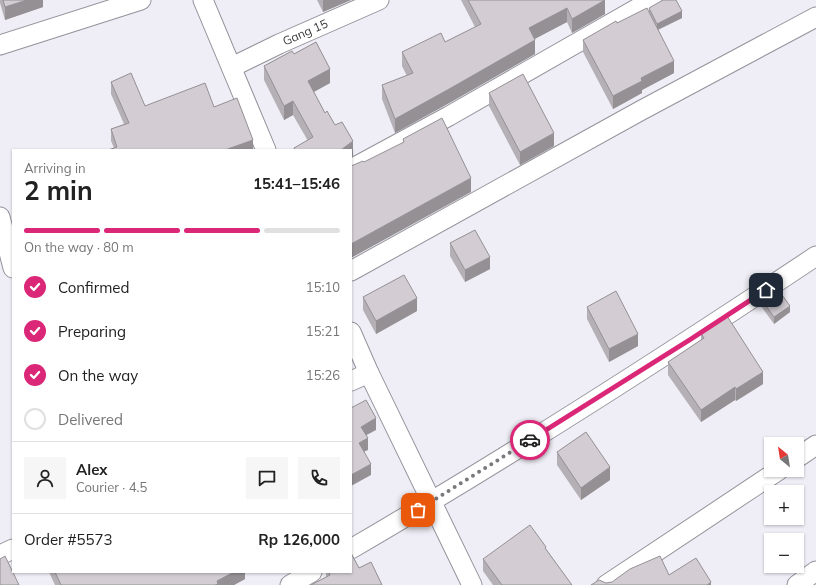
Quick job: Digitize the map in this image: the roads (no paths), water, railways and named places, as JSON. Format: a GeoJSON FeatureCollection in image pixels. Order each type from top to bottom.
{"type":"FeatureCollection","features":[{"type":"Feature","properties":{"kind":"street"},"geometry":{"type":"LineString","coordinates":[[0,45],[141,0]]}},
{"type":"Feature","properties":{"kind":"street"},"geometry":{"type":"LineString","coordinates":[[203,0],[266,149]]}},
{"type":"Feature","properties":{"kind":"street","name":"Gang 15"},"geometry":{"type":"LineString","coordinates":[[232,67],[279,44],[379,0]]}},
{"type":"Feature","properties":{"kind":"street"},"geometry":{"type":"LineString","coordinates":[[352,168],[456,112],[652,0]]}},
{"type":"Feature","properties":{"kind":"street"},"geometry":{"type":"LineString","coordinates":[[352,270],[640,111],[816,17]]}},
{"type":"Feature","properties":{"kind":"street"},"geometry":{"type":"LineString","coordinates":[[0,217],[12,264]]}},
{"type":"Feature","properties":{"kind":"street"},"geometry":{"type":"LineString","coordinates":[[352,548],[432,502],[691,339],[816,256]]}},
{"type":"Feature","properties":{"kind":"street"},"geometry":{"type":"LineString","coordinates":[[352,334],[369,373],[472,585]]}},
{"type":"Feature","properties":{"kind":"street"},"geometry":{"type":"LineString","coordinates":[[352,381],[369,373]]}},
{"type":"Feature","properties":{"kind":"street"},"geometry":{"type":"LineString","coordinates":[[804,453],[816,445]]}},
{"type":"Feature","properties":{"kind":"street"},"geometry":{"type":"LineString","coordinates":[[606,585],[768,477]]}},
{"type":"Feature","properties":{"kind":"street"},"geometry":{"type":"LineString","coordinates":[[0,555],[12,549]]}},
{"type":"Feature","properties":{"kind":"street"},"geometry":{"type":"LineString","coordinates":[[797,585],[816,571]]}},
{"type":"Feature","properties":{"kind":"street"},"geometry":{"type":"LineString","coordinates":[[290,585],[310,573]]}}]}
